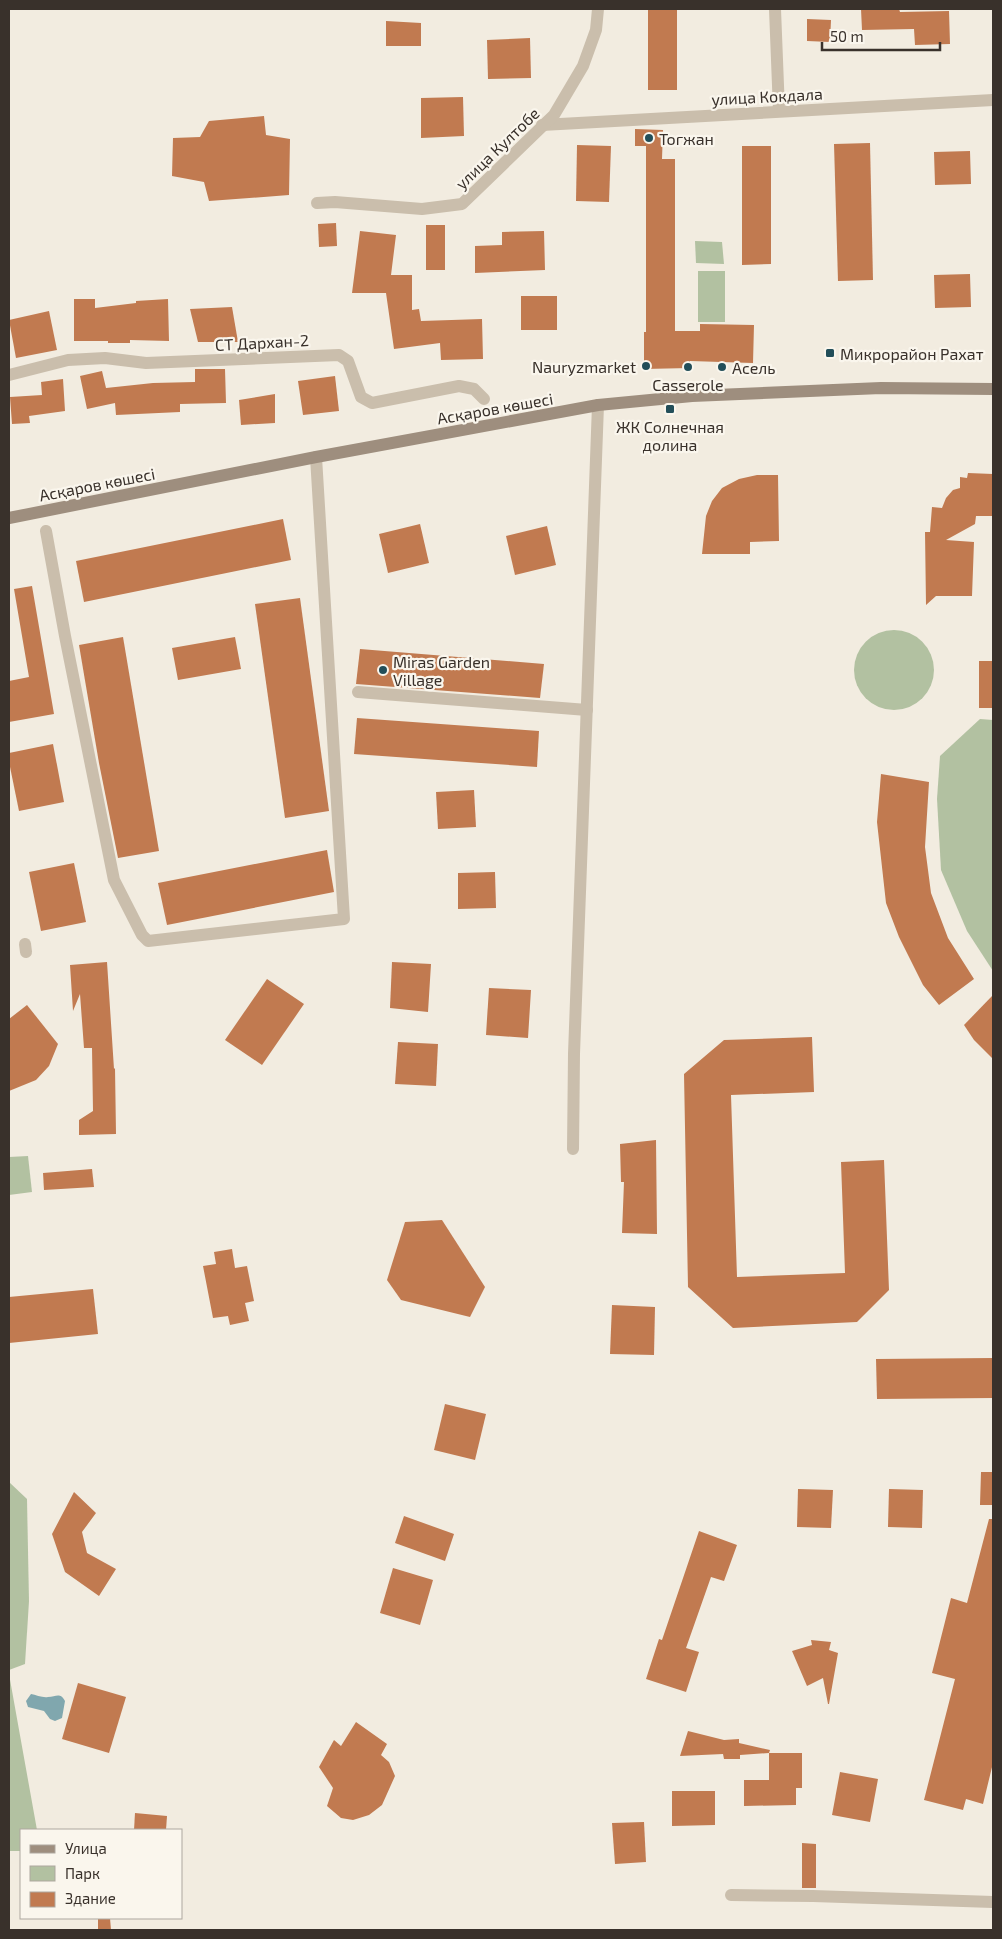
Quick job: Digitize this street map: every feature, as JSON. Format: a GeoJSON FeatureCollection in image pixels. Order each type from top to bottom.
{"type":"FeatureCollection","features":[{"type":"Feature","properties":{"kind":"street","name":"улица Култобе"},"geometry":{"type":"LineString","coordinates":[[317,203],[335,202],[422,209],[462,204],[554,115],[583,66],[596,30],[598,9]]}},
{"type":"Feature","properties":{"kind":"street"},"geometry":{"type":"LineString","coordinates":[[775,9],[780,111]]}},
{"type":"Feature","properties":{"kind":"street","name":"улица Кокдала"},"geometry":{"type":"LineString","coordinates":[[542,125],[993,100]]}},
{"type":"Feature","properties":{"kind":"street","name":"СТ Дархан-2"},"geometry":{"type":"LineString","coordinates":[[9,374],[68,360],[105,358],[146,363],[339,355],[348,361],[361,397],[372,403],[459,386],[474,389],[484,399]]}},
{"type":"Feature","properties":{"kind":"street","name":"Асқаров көшесі"},"geometry":{"type":"LineString","coordinates":[[9,518],[316,457],[598,405],[692,396],[881,388],[993,389]]}},
{"type":"Feature","properties":{"kind":"street"},"geometry":{"type":"LineString","coordinates":[[574,1149],[574,1044],[598,405]]}},
{"type":"Feature","properties":{"kind":"street"},"geometry":{"type":"LineString","coordinates":[[46,530],[65,636],[114,880],[142,935],[148,941],[344,918],[316,457]]}},
{"type":"Feature","properties":{"kind":"street"},"geometry":{"type":"LineString","coordinates":[[358,692],[587,710]]}},
{"type":"Feature","properties":{"kind":"street"},"geometry":{"type":"LineString","coordinates":[[731,1896],[813,1896],[993,1902]]}},
{"type":"Feature","properties":{"kind":"green space"},"geometry":{"type":"Polygon","coordinates":[[[695,241],[722,242],[724,264],[696,263],[695,241]]]}},
{"type":"Feature","properties":{"kind":"green space"},"geometry":{"type":"Polygon","coordinates":[[[698,271],[725,271],[725,322],[698,322],[698,271]]]}},
{"type":"Feature","properties":{"kind":"green space"},"geometry":{"type":"Polygon","coordinates":[[[894,630],[909,633],[922,642],[931,655],[934,670],[931,685],[922,698],[909,707],[894,710],[879,707],[866,698],[857,685],[854,670],[857,655],[866,642],[879,633],[894,630]]]}},
{"type":"Feature","properties":{"kind":"green space"},"geometry":{"type":"Polygon","coordinates":[[[980,719],[993,720],[993,971],[967,931],[941,870],[937,799],[940,756],[980,719]]]}},
{"type":"Feature","properties":{"kind":"green space"},"geometry":{"type":"Polygon","coordinates":[[[28,1156],[32,1192],[9,1195],[9,1157],[28,1156]]]}},
{"type":"Feature","properties":{"kind":"green space"},"geometry":{"type":"Polygon","coordinates":[[[9,1482],[27,1499],[29,1601],[25,1664],[9,1670],[9,1482]]]}},
{"type":"Feature","properties":{"kind":"green space"},"geometry":{"type":"Polygon","coordinates":[[[9,1674],[37,1829],[20,1829],[20,1851],[9,1851],[9,1674]]]}},
{"type":"Feature","properties":{"kind":"water"},"geometry":{"type":"Polygon","coordinates":[[[31,1694],[44,1697],[61,1697],[65,1701],[62,1718],[55,1721],[50,1719],[44,1711],[28,1707],[26,1701],[31,1694]]]}},
{"type":"Feature","properties":{"kind":"building"},"geometry":{"type":"Polygon","coordinates":[[[648,9],[677,9],[677,90],[648,90],[648,9]]]}},
{"type":"Feature","properties":{"kind":"building"},"geometry":{"type":"Polygon","coordinates":[[[861,9],[899,9],[900,12],[949,11],[950,44],[915,45],[914,29],[862,30],[861,9]]]}},
{"type":"Feature","properties":{"kind":"building"},"geometry":{"type":"Polygon","coordinates":[[[807,19],[831,20],[830,42],[807,41],[807,19]]]}},
{"type":"Feature","properties":{"kind":"building"},"geometry":{"type":"Polygon","coordinates":[[[386,21],[421,23],[421,46],[386,46],[386,21]]]}},
{"type":"Feature","properties":{"kind":"building"},"geometry":{"type":"Polygon","coordinates":[[[530,38],[531,78],[488,79],[487,40],[530,38]]]}},
{"type":"Feature","properties":{"kind":"building"},"geometry":{"type":"Polygon","coordinates":[[[463,97],[464,136],[421,138],[421,98],[463,97]]]}},
{"type":"Feature","properties":{"kind":"building"},"geometry":{"type":"Polygon","coordinates":[[[264,116],[266,135],[290,139],[289,195],[209,201],[204,182],[172,176],[173,138],[200,137],[209,121],[264,116]]]}},
{"type":"Feature","properties":{"kind":"building"},"geometry":{"type":"Polygon","coordinates":[[[635,129],[663,130],[662,159],[675,159],[675,331],[700,331],[700,324],[754,325],[753,363],[690,361],[690,368],[644,369],[644,332],[646,332],[646,146],[635,146],[635,129]]]}},
{"type":"Feature","properties":{"kind":"building"},"geometry":{"type":"Polygon","coordinates":[[[870,143],[873,280],[838,281],[834,144],[870,143]]]}},
{"type":"Feature","properties":{"kind":"building"},"geometry":{"type":"Polygon","coordinates":[[[577,145],[611,146],[609,202],[576,201],[577,145]]]}},
{"type":"Feature","properties":{"kind":"building"},"geometry":{"type":"Polygon","coordinates":[[[742,146],[771,146],[771,264],[742,265],[742,146]]]}},
{"type":"Feature","properties":{"kind":"building"},"geometry":{"type":"Polygon","coordinates":[[[970,151],[971,184],[935,185],[934,152],[970,151]]]}},
{"type":"Feature","properties":{"kind":"building"},"geometry":{"type":"Polygon","coordinates":[[[336,223],[337,246],[319,247],[318,224],[336,223]]]}},
{"type":"Feature","properties":{"kind":"building"},"geometry":{"type":"Polygon","coordinates":[[[426,225],[445,225],[445,270],[426,270],[426,225]]]}},
{"type":"Feature","properties":{"kind":"building"},"geometry":{"type":"Polygon","coordinates":[[[360,231],[396,235],[391,275],[412,275],[412,310],[419,309],[421,321],[482,319],[483,359],[441,360],[440,343],[394,349],[386,293],[352,293],[360,231]]]}},
{"type":"Feature","properties":{"kind":"building"},"geometry":{"type":"Polygon","coordinates":[[[544,231],[545,270],[475,273],[475,246],[502,245],[502,232],[544,231]]]}},
{"type":"Feature","properties":{"kind":"building"},"geometry":{"type":"Polygon","coordinates":[[[970,274],[971,307],[935,308],[934,275],[970,274]]]}},
{"type":"Feature","properties":{"kind":"building"},"geometry":{"type":"Polygon","coordinates":[[[521,296],[557,296],[557,330],[521,330],[521,296]]]}},
{"type":"Feature","properties":{"kind":"building"},"geometry":{"type":"Polygon","coordinates":[[[74,299],[95,299],[95,308],[136,303],[136,301],[168,299],[169,341],[130,340],[130,343],[108,343],[108,341],[74,341],[74,299]]]}},
{"type":"Feature","properties":{"kind":"building"},"geometry":{"type":"Polygon","coordinates":[[[232,307],[238,342],[198,342],[190,309],[232,307]]]}},
{"type":"Feature","properties":{"kind":"building"},"geometry":{"type":"Polygon","coordinates":[[[49,311],[57,350],[16,358],[9,320],[49,311]]]}},
{"type":"Feature","properties":{"kind":"building"},"geometry":{"type":"Polygon","coordinates":[[[195,369],[225,369],[226,403],[180,404],[180,412],[116,415],[115,403],[87,409],[80,376],[102,371],[106,388],[153,383],[195,382],[195,369]]]}},
{"type":"Feature","properties":{"kind":"building"},"geometry":{"type":"Polygon","coordinates":[[[335,376],[339,411],[303,415],[298,381],[335,376]]]}},
{"type":"Feature","properties":{"kind":"building"},"geometry":{"type":"Polygon","coordinates":[[[63,379],[65,411],[29,416],[30,423],[12,424],[10,397],[42,395],[41,382],[63,379]]]}},
{"type":"Feature","properties":{"kind":"building"},"geometry":{"type":"Polygon","coordinates":[[[275,394],[275,423],[241,425],[239,400],[275,394]]]}},
{"type":"Feature","properties":{"kind":"building"},"geometry":{"type":"Polygon","coordinates":[[[968,473],[993,474],[993,516],[976,516],[975,524],[946,540],[974,542],[972,596],[936,596],[926,605],[925,532],[930,532],[932,507],[942,508],[946,498],[953,490],[960,488],[960,477],[967,478],[968,473]]]}},
{"type":"Feature","properties":{"kind":"building"},"geometry":{"type":"Polygon","coordinates":[[[757,475],[778,475],[779,541],[750,542],[750,554],[702,554],[706,516],[712,501],[722,488],[739,479],[757,475]]]}},
{"type":"Feature","properties":{"kind":"building"},"geometry":{"type":"Polygon","coordinates":[[[283,519],[291,560],[84,602],[76,561],[283,519]]]}},
{"type":"Feature","properties":{"kind":"building"},"geometry":{"type":"Polygon","coordinates":[[[420,524],[429,563],[388,573],[379,534],[420,524]]]}},
{"type":"Feature","properties":{"kind":"building"},"geometry":{"type":"Polygon","coordinates":[[[547,526],[556,565],[515,575],[506,536],[547,526]]]}},
{"type":"Feature","properties":{"kind":"building"},"geometry":{"type":"Polygon","coordinates":[[[32,586],[54,714],[9,722],[9,681],[29,677],[14,589],[32,586]]]}},
{"type":"Feature","properties":{"kind":"building"},"geometry":{"type":"Polygon","coordinates":[[[300,598],[329,811],[285,818],[255,604],[300,598]]]}},
{"type":"Feature","properties":{"kind":"building"},"geometry":{"type":"Polygon","coordinates":[[[123,637],[159,851],[118,858],[99,763],[79,645],[123,637]]]}},
{"type":"Feature","properties":{"kind":"building"},"geometry":{"type":"Polygon","coordinates":[[[235,637],[241,669],[178,680],[172,648],[235,637]]]}},
{"type":"Feature","properties":{"kind":"building"},"geometry":{"type":"Polygon","coordinates":[[[360,649],[544,664],[540,698],[356,684],[360,649]]]}},
{"type":"Feature","properties":{"kind":"building"},"geometry":{"type":"Polygon","coordinates":[[[979,661],[993,661],[993,708],[979,708],[979,661]]]}},
{"type":"Feature","properties":{"kind":"building"},"geometry":{"type":"Polygon","coordinates":[[[357,718],[539,731],[537,767],[354,754],[357,718]]]}},
{"type":"Feature","properties":{"kind":"building"},"geometry":{"type":"Polygon","coordinates":[[[53,744],[64,802],[19,811],[9,762],[9,753],[53,744]]]}},
{"type":"Feature","properties":{"kind":"building"},"geometry":{"type":"Polygon","coordinates":[[[881,774],[929,782],[925,847],[931,893],[948,938],[974,979],[939,1005],[923,985],[899,937],[886,903],[877,822],[881,774]]]}},
{"type":"Feature","properties":{"kind":"building"},"geometry":{"type":"Polygon","coordinates":[[[474,790],[476,827],[438,829],[436,792],[474,790]]]}},
{"type":"Feature","properties":{"kind":"building"},"geometry":{"type":"Polygon","coordinates":[[[327,850],[334,892],[167,925],[158,883],[327,850]]]}},
{"type":"Feature","properties":{"kind":"building"},"geometry":{"type":"Polygon","coordinates":[[[74,863],[86,922],[41,931],[29,872],[74,863]]]}},
{"type":"Feature","properties":{"kind":"building"},"geometry":{"type":"Polygon","coordinates":[[[495,872],[496,908],[458,909],[458,873],[495,872]]]}},
{"type":"Feature","properties":{"kind":"building"},"geometry":{"type":"Polygon","coordinates":[[[107,962],[115,1068],[116,1134],[79,1135],[79,1120],[93,1111],[92,1048],[84,1048],[80,994],[73,1011],[70,965],[107,962]]]}},
{"type":"Feature","properties":{"kind":"building"},"geometry":{"type":"Polygon","coordinates":[[[392,962],[431,964],[428,1012],[390,1008],[392,962]]]}},
{"type":"Feature","properties":{"kind":"building"},"geometry":{"type":"Polygon","coordinates":[[[267,979],[304,1004],[262,1065],[225,1040],[267,979]]]}},
{"type":"Feature","properties":{"kind":"building"},"geometry":{"type":"Polygon","coordinates":[[[489,988],[531,990],[528,1038],[486,1035],[489,988]]]}},
{"type":"Feature","properties":{"kind":"building"},"geometry":{"type":"Polygon","coordinates":[[[993,995],[993,1059],[974,1040],[964,1025],[993,995]]]}},
{"type":"Feature","properties":{"kind":"building"},"geometry":{"type":"Polygon","coordinates":[[[27,1005],[58,1044],[49,1066],[36,1080],[9,1091],[9,1019],[27,1005]]]}},
{"type":"Feature","properties":{"kind":"building"},"geometry":{"type":"Polygon","coordinates":[[[812,1037],[814,1092],[731,1095],[737,1277],[845,1273],[841,1162],[884,1160],[889,1290],[857,1322],[733,1328],[688,1287],[684,1074],[724,1040],[812,1037]]]}},
{"type":"Feature","properties":{"kind":"building"},"geometry":{"type":"Polygon","coordinates":[[[398,1042],[438,1044],[436,1086],[395,1084],[398,1042]]]}},
{"type":"Feature","properties":{"kind":"building"},"geometry":{"type":"Polygon","coordinates":[[[656,1140],[657,1234],[622,1233],[624,1182],[621,1182],[620,1144],[656,1140]]]}},
{"type":"Feature","properties":{"kind":"building"},"geometry":{"type":"Polygon","coordinates":[[[92,1169],[94,1187],[44,1190],[43,1173],[92,1169]]]}},
{"type":"Feature","properties":{"kind":"building"},"geometry":{"type":"Polygon","coordinates":[[[442,1220],[485,1287],[470,1317],[401,1300],[387,1280],[405,1222],[442,1220]]]}},
{"type":"Feature","properties":{"kind":"building"},"geometry":{"type":"Polygon","coordinates":[[[232,1249],[235,1268],[247,1266],[254,1301],[245,1303],[249,1321],[230,1325],[228,1316],[213,1318],[203,1266],[216,1264],[214,1252],[232,1249]]]}},
{"type":"Feature","properties":{"kind":"building"},"geometry":{"type":"Polygon","coordinates":[[[93,1289],[98,1334],[9,1343],[9,1297],[93,1289]]]}},
{"type":"Feature","properties":{"kind":"building"},"geometry":{"type":"Polygon","coordinates":[[[612,1305],[655,1307],[654,1355],[610,1354],[612,1305]]]}},
{"type":"Feature","properties":{"kind":"building"},"geometry":{"type":"Polygon","coordinates":[[[993,1358],[993,1398],[877,1399],[876,1359],[993,1358]]]}},
{"type":"Feature","properties":{"kind":"building"},"geometry":{"type":"Polygon","coordinates":[[[445,1404],[486,1414],[475,1460],[434,1450],[445,1404]]]}},
{"type":"Feature","properties":{"kind":"building"},"geometry":{"type":"Polygon","coordinates":[[[981,1472],[993,1472],[993,1505],[980,1505],[981,1472]]]}},
{"type":"Feature","properties":{"kind":"building"},"geometry":{"type":"Polygon","coordinates":[[[798,1489],[833,1490],[831,1528],[797,1527],[798,1489]]]}},
{"type":"Feature","properties":{"kind":"building"},"geometry":{"type":"Polygon","coordinates":[[[889,1489],[923,1490],[922,1528],[888,1527],[889,1489]]]}},
{"type":"Feature","properties":{"kind":"building"},"geometry":{"type":"Polygon","coordinates":[[[74,1492],[96,1513],[82,1532],[87,1553],[116,1569],[99,1596],[65,1572],[52,1534],[74,1492]]]}},
{"type":"Feature","properties":{"kind":"building"},"geometry":{"type":"Polygon","coordinates":[[[404,1516],[454,1534],[445,1561],[395,1543],[404,1516]]]}},
{"type":"Feature","properties":{"kind":"building"},"geometry":{"type":"Polygon","coordinates":[[[989,1519],[993,1519],[993,1763],[983,1804],[966,1799],[963,1810],[924,1800],[955,1679],[932,1673],[951,1598],[967,1603],[989,1519]]]}},
{"type":"Feature","properties":{"kind":"building"},"geometry":{"type":"Polygon","coordinates":[[[699,1531],[737,1545],[724,1581],[711,1577],[686,1648],[699,1652],[686,1692],[646,1679],[659,1639],[662,1640],[699,1531]]]}},
{"type":"Feature","properties":{"kind":"building"},"geometry":{"type":"Polygon","coordinates":[[[393,1568],[433,1580],[420,1625],[380,1613],[393,1568]]]}},
{"type":"Feature","properties":{"kind":"building"},"geometry":{"type":"Polygon","coordinates":[[[811,1640],[831,1642],[829,1650],[838,1653],[829,1704],[823,1678],[807,1686],[792,1651],[812,1645],[811,1640]]]}},
{"type":"Feature","properties":{"kind":"building"},"geometry":{"type":"Polygon","coordinates":[[[78,1683],[126,1697],[109,1753],[62,1739],[78,1683]]]}},
{"type":"Feature","properties":{"kind":"building"},"geometry":{"type":"Polygon","coordinates":[[[356,1722],[387,1744],[381,1755],[389,1762],[395,1776],[382,1805],[369,1815],[353,1820],[341,1818],[327,1806],[333,1788],[319,1767],[334,1740],[341,1746],[356,1722]]]}},
{"type":"Feature","properties":{"kind":"building"},"geometry":{"type":"Polygon","coordinates":[[[688,1731],[724,1740],[739,1739],[739,1743],[770,1750],[769,1753],[740,1755],[740,1759],[724,1759],[723,1754],[680,1756],[688,1731]]]}},
{"type":"Feature","properties":{"kind":"building"},"geometry":{"type":"Polygon","coordinates":[[[769,1753],[802,1753],[802,1788],[796,1788],[796,1805],[744,1806],[744,1780],[769,1780],[769,1753]]]}},
{"type":"Feature","properties":{"kind":"building"},"geometry":{"type":"Polygon","coordinates":[[[840,1772],[878,1779],[870,1822],[832,1815],[840,1772]]]}},
{"type":"Feature","properties":{"kind":"building"},"geometry":{"type":"Polygon","coordinates":[[[672,1791],[715,1791],[715,1825],[672,1826],[672,1791]]]}},
{"type":"Feature","properties":{"kind":"building"},"geometry":{"type":"Polygon","coordinates":[[[135,1813],[167,1816],[166,1829],[134,1829],[135,1813]]]}},
{"type":"Feature","properties":{"kind":"building"},"geometry":{"type":"Polygon","coordinates":[[[644,1822],[646,1862],[615,1864],[612,1823],[644,1822]]]}},
{"type":"Feature","properties":{"kind":"building"},"geometry":{"type":"Polygon","coordinates":[[[802,1843],[816,1844],[816,1888],[802,1888],[802,1843]]]}},
{"type":"Feature","properties":{"kind":"building"},"geometry":{"type":"Polygon","coordinates":[[[98,1919],[110,1919],[111,1930],[98,1930],[98,1919]]]}},
{"type":"Feature","properties":{"kind":"place","name":"Тогжан"},"geometry":{"type":"Point","coordinates":[649,138]}},
{"type":"Feature","properties":{"kind":"place","name":"Микрорайон Рахат"},"geometry":{"type":"Point","coordinates":[830,353]}},
{"type":"Feature","properties":{"kind":"place","name":"Nauryzmarket"},"geometry":{"type":"Point","coordinates":[646,366]}},
{"type":"Feature","properties":{"kind":"place","name":"Casserole"},"geometry":{"type":"Point","coordinates":[688,367]}},
{"type":"Feature","properties":{"kind":"place","name":"Асель"},"geometry":{"type":"Point","coordinates":[722,367]}},
{"type":"Feature","properties":{"kind":"place","name":"ЖК Солнечная долина"},"geometry":{"type":"Point","coordinates":[670,409]}},
{"type":"Feature","properties":{"kind":"place","name":"Miras Garden Village"},"geometry":{"type":"Point","coordinates":[383,670]}}]}
